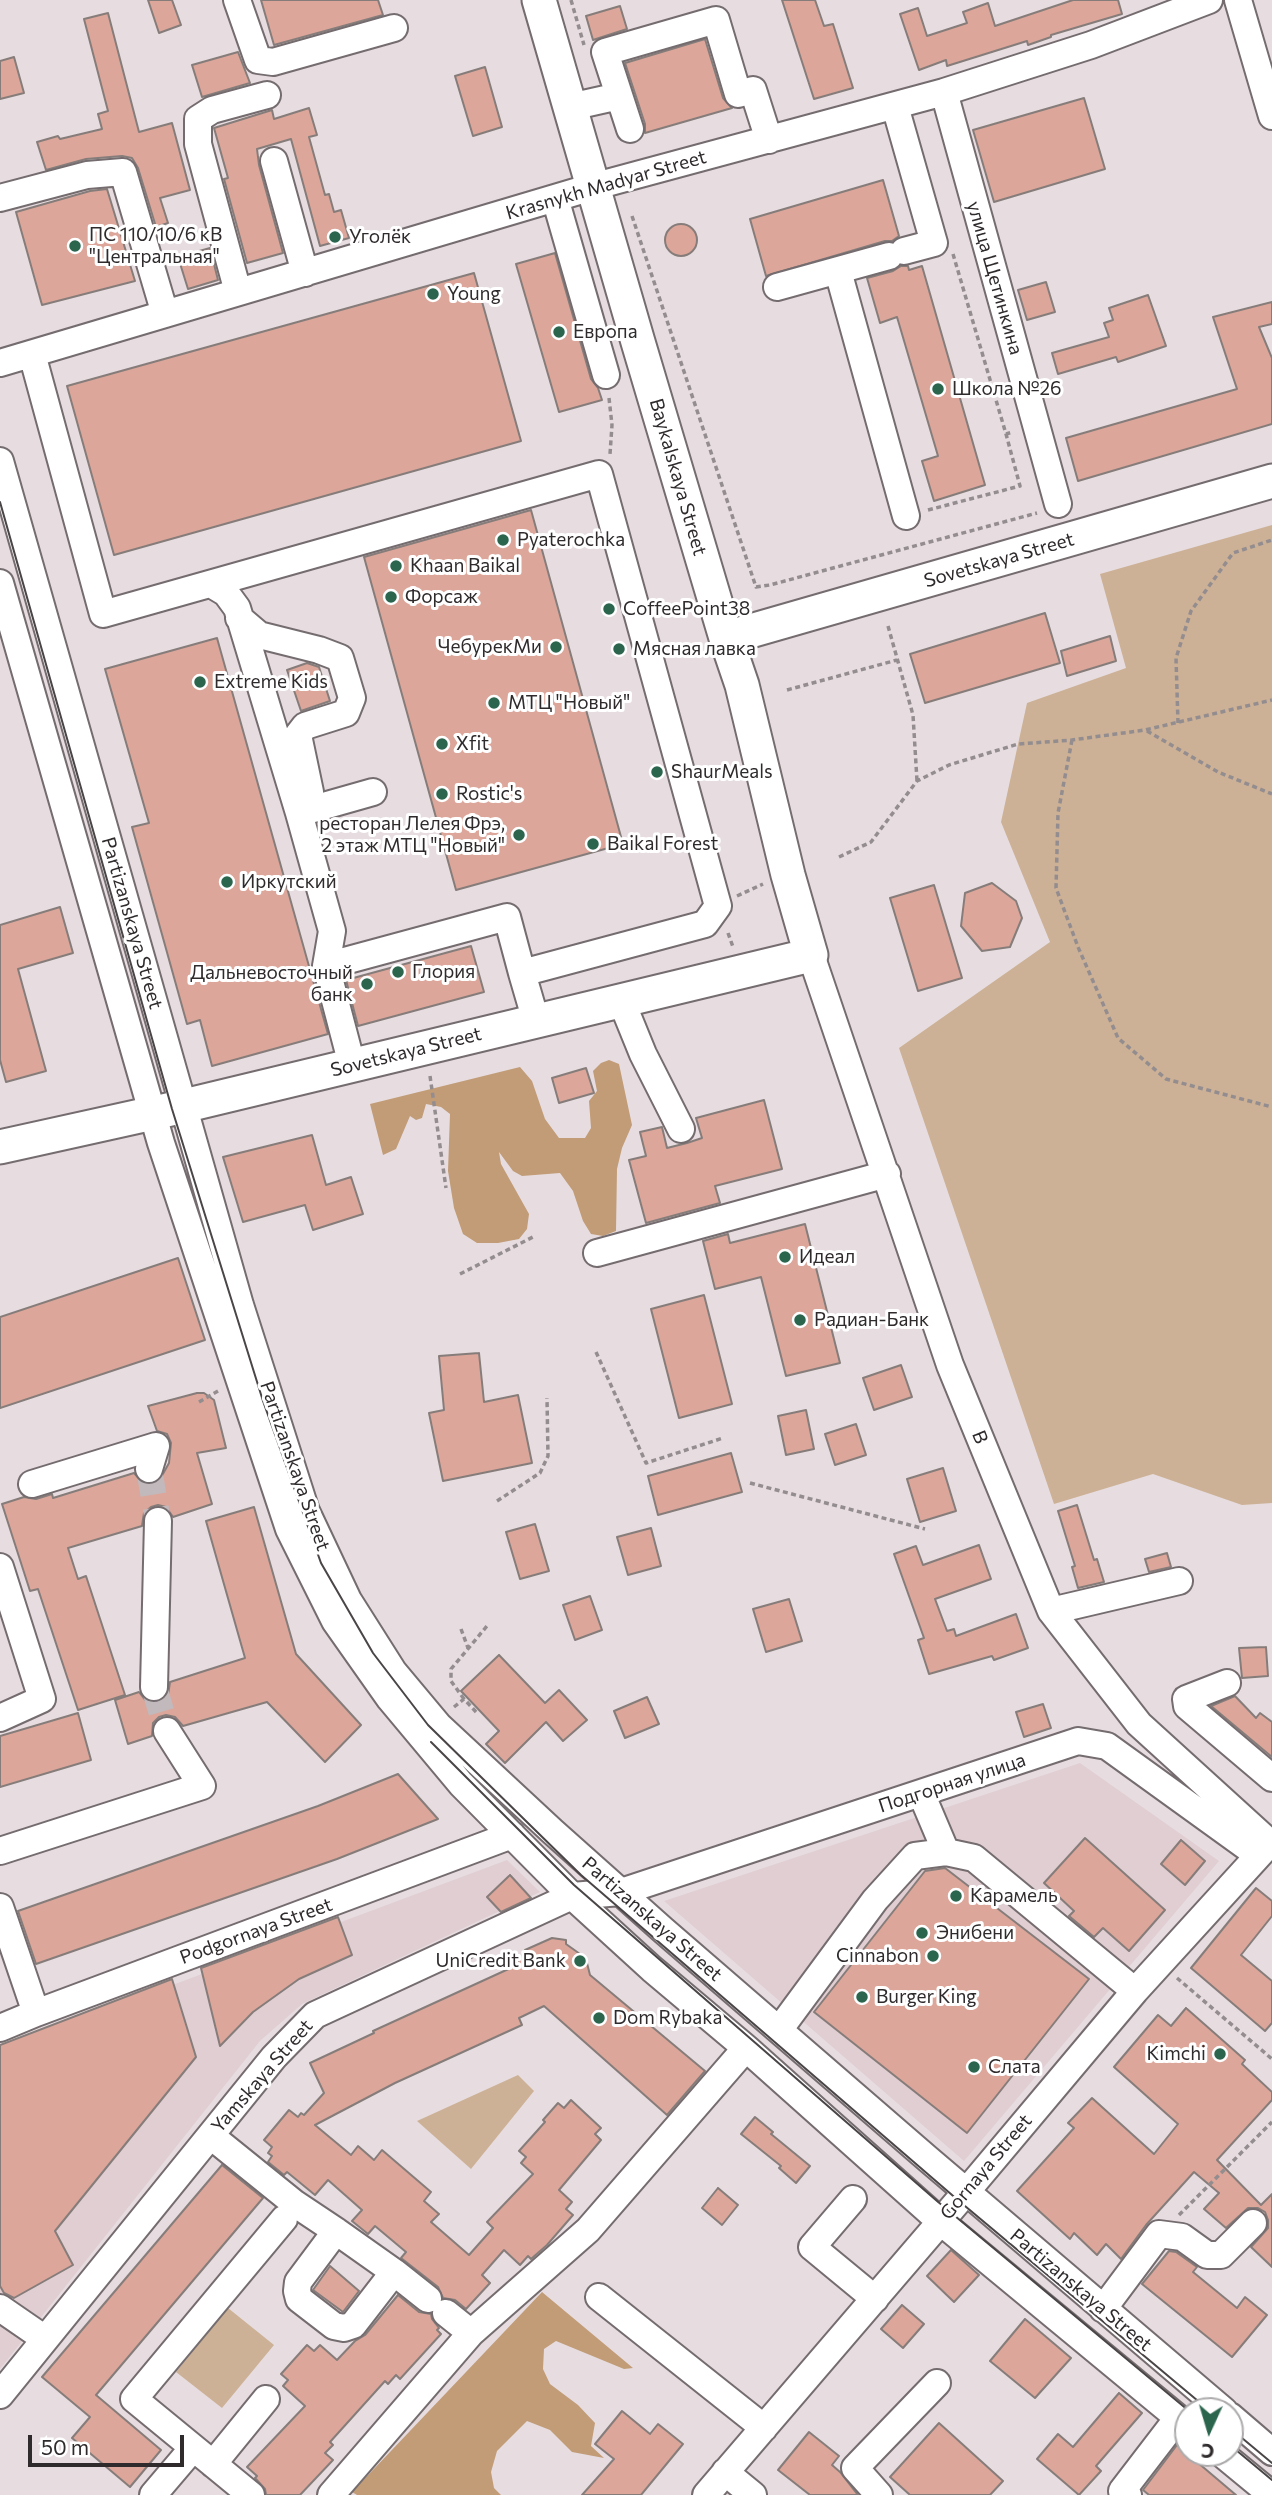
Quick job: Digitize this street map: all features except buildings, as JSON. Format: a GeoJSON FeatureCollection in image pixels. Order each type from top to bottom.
{"type":"FeatureCollection","features":[{"type":"Feature","properties":{"kind":"main road","name":"Baykalskaya Street"},"geometry":{"type":"LineString","coordinates":[[539,0],[592,187],[742,685],[788,875],[811,954]]}},
{"type":"Feature","properties":{"kind":"main road","name":"Sovetskaya Street"},"geometry":{"type":"LineString","coordinates":[[726,638],[1272,481]]}},
{"type":"Feature","properties":{"kind":"main road","name":"Sovetskaya Street"},"geometry":{"type":"LineString","coordinates":[[0,1147],[152,1113],[811,954]]}},
{"type":"Feature","properties":{"kind":"street"},"geometry":{"type":"LineString","coordinates":[[237,0],[258,60],[272,62],[394,28]]}},
{"type":"Feature","properties":{"kind":"street","name":"Krasnykh Madyar Street"},"geometry":{"type":"LineString","coordinates":[[0,363],[592,187],[943,92],[1091,45],[1209,0]]}},
{"type":"Feature","properties":{"kind":"street"},"geometry":{"type":"LineString","coordinates":[[1238,0],[1272,116]]}},
{"type":"Feature","properties":{"kind":"street"},"geometry":{"type":"LineString","coordinates":[[630,129],[605,52],[716,20],[738,94],[753,90],[769,140]]}},
{"type":"Feature","properties":{"kind":"street","name":"улица Щетинкина"},"geometry":{"type":"LineString","coordinates":[[943,92],[1058,504]]}},
{"type":"Feature","properties":{"kind":"street"},"geometry":{"type":"LineString","coordinates":[[238,292],[198,144],[198,119],[212,110],[267,95]]}},
{"type":"Feature","properties":{"kind":"street"},"geometry":{"type":"LineString","coordinates":[[570,107],[619,96]]}},
{"type":"Feature","properties":{"kind":"street"},"geometry":{"type":"LineString","coordinates":[[777,288],[934,243],[895,106]]}},
{"type":"Feature","properties":{"kind":"street"},"geometry":{"type":"LineString","coordinates":[[274,161],[304,272]]}},
{"type":"Feature","properties":{"kind":"street"},"geometry":{"type":"LineString","coordinates":[[0,198],[87,175],[123,172],[165,314]]}},
{"type":"Feature","properties":{"kind":"street"},"geometry":{"type":"LineString","coordinates":[[555,198],[607,375]]}},
{"type":"Feature","properties":{"kind":"street"},"geometry":{"type":"LineString","coordinates":[[838,271],[906,516]]}},
{"type":"Feature","properties":{"kind":"street"},"geometry":{"type":"LineString","coordinates":[[32,354],[103,614],[599,474],[718,906],[705,924],[522,973]]}},
{"type":"Feature","properties":{"kind":"street","name":"Partizanskaya Street"},"geometry":{"type":"LineString","coordinates":[[0,461],[240,1305],[315,1534],[348,1600],[393,1671],[439,1726],[621,1892],[779,2030],[1207,2397]]}},
{"type":"Feature","properties":{"kind":"street","name":"Partizanskaya Street"},"geometry":{"type":"LineString","coordinates":[[0,583],[152,1113],[289,1529],[335,1621],[390,1699],[461,1784],[572,1896],[941,2222],[1174,2415]]}},
{"type":"Feature","properties":{"kind":"street"},"geometry":{"type":"LineString","coordinates":[[211,584],[226,593],[237,608],[299,813],[332,931],[326,966],[352,1065]]}},
{"type":"Feature","properties":{"kind":"street"},"geometry":{"type":"LineString","coordinates":[[239,618],[259,635],[340,658],[352,698],[346,713],[305,726],[298,735],[310,792],[299,813]]}},
{"type":"Feature","properties":{"kind":"street"},"geometry":{"type":"LineString","coordinates":[[299,813],[373,792]]}},
{"type":"Feature","properties":{"kind":"street"},"geometry":{"type":"LineString","coordinates":[[326,966],[507,916],[536,1021]]}},
{"type":"Feature","properties":{"kind":"street","name":"B"},"geometry":{"type":"LineString","coordinates":[[811,954],[950,1365],[1051,1611],[1139,1724],[1268,1846]]}},
{"type":"Feature","properties":{"kind":"street"},"geometry":{"type":"LineString","coordinates":[[621,1000],[643,1054],[681,1129]]}},
{"type":"Feature","properties":{"kind":"street"},"geometry":{"type":"LineString","coordinates":[[597,1253],[887,1174]]}},
{"type":"Feature","properties":{"kind":"street"},"geometry":{"type":"LineString","coordinates":[[32,1484],[156,1446],[149,1469]]}},
{"type":"Feature","properties":{"kind":"street"},"geometry":{"type":"LineString","coordinates":[[154,1687],[158,1521]]}},
{"type":"Feature","properties":{"kind":"street"},"geometry":{"type":"LineString","coordinates":[[0,1567],[42,1699],[0,1718]]}},
{"type":"Feature","properties":{"kind":"street"},"geometry":{"type":"LineString","coordinates":[[1051,1611],[1179,1581]]}},
{"type":"Feature","properties":{"kind":"street"},"geometry":{"type":"LineString","coordinates":[[1227,1683],[1186,1699],[1187,1706],[1272,1778]]}},
{"type":"Feature","properties":{"kind":"street"},"geometry":{"type":"LineString","coordinates":[[0,1851],[202,1786],[167,1731]]}},
{"type":"Feature","properties":{"kind":"street","name":"Подгорная улица"},"geometry":{"type":"LineString","coordinates":[[621,1892],[1079,1741],[1107,1746],[1268,1846]]}},
{"type":"Feature","properties":{"kind":"street"},"geometry":{"type":"LineString","coordinates":[[921,1793],[946,1852]]}},
{"type":"Feature","properties":{"kind":"street","name":"Podgornaya Street"},"geometry":{"type":"LineString","coordinates":[[0,2028],[512,1835]]}},
{"type":"Feature","properties":{"kind":"street","name":"Gornaya Street"},"geometry":{"type":"LineString","coordinates":[[706,2495],[1135,1991],[1268,1846]]}},
{"type":"Feature","properties":{"kind":"street"},"geometry":{"type":"LineString","coordinates":[[779,2030],[875,1900],[915,1856],[946,1852],[974,1858],[1135,1991]]}},
{"type":"Feature","properties":{"kind":"street","name":"Yamskaya Street"},"geometry":{"type":"LineString","coordinates":[[0,2395],[274,2057],[315,2015],[572,1896],[621,1892]]}},
{"type":"Feature","properties":{"kind":"street"},"geometry":{"type":"LineString","coordinates":[[0,1907],[36,2013]]}},
{"type":"Feature","properties":{"kind":"street"},"geometry":{"type":"LineString","coordinates":[[331,2495],[471,2333],[588,2230],[746,2048]]}},
{"type":"Feature","properties":{"kind":"street"},"geometry":{"type":"LineString","coordinates":[[211,2136],[294,2203],[394,2272],[471,2333]]}},
{"type":"Feature","properties":{"kind":"street"},"geometry":{"type":"LineString","coordinates":[[853,2199],[812,2247],[874,2299]]}},
{"type":"Feature","properties":{"kind":"street"},"geometry":{"type":"LineString","coordinates":[[251,2495],[134,2399],[284,2219]]}},
{"type":"Feature","properties":{"kind":"street"},"geometry":{"type":"LineString","coordinates":[[1103,2309],[1159,2234],[1182,2237],[1208,2255],[1221,2255],[1253,2222]]}},
{"type":"Feature","properties":{"kind":"street"},"geometry":{"type":"LineString","coordinates":[[336,2231],[298,2282],[297,2291],[299,2300],[334,2326],[344,2328],[353,2325],[394,2272]]}},
{"type":"Feature","properties":{"kind":"street"},"geometry":{"type":"LineString","coordinates":[[599,2297],[764,2428]]}},
{"type":"Feature","properties":{"kind":"street"},"geometry":{"type":"LineString","coordinates":[[0,2308],[45,2339]]}},
{"type":"Feature","properties":{"kind":"street"},"geometry":{"type":"LineString","coordinates":[[878,2495],[855,2468],[937,2383]]}},
{"type":"Feature","properties":{"kind":"street"},"geometry":{"type":"LineString","coordinates":[[153,2495],[203,2456],[266,2399]]}},
{"type":"Feature","properties":{"kind":"street"},"geometry":{"type":"LineString","coordinates":[[1244,2428],[1272,2452]]}},
{"type":"Feature","properties":{"kind":"street"},"geometry":{"type":"LineString","coordinates":[[1128,2495],[1122,2491],[1174,2432]]}},
{"type":"Feature","properties":{"kind":"street"},"geometry":{"type":"LineString","coordinates":[[1238,2467],[1272,2495]]}},
{"type":"Feature","properties":{"kind":"street"},"geometry":{"type":"LineString","coordinates":[[725,2472],[753,2495]]}},
{"type":"Feature","properties":{"kind":"path"},"geometry":{"type":"LineString","coordinates":[[906,516],[1020,486],[952,248],[934,243]]}},
{"type":"Feature","properties":{"kind":"path"},"geometry":{"type":"LineString","coordinates":[[599,474],[610,454],[612,425],[607,375]]}},
{"type":"Feature","properties":{"kind":"path"},"geometry":{"type":"LineString","coordinates":[[1006,434],[1018,430]]}},
{"type":"Feature","properties":{"kind":"path"},"geometry":{"type":"LineString","coordinates":[[1178,723],[1176,658],[1191,611],[1233,553],[1272,540]]}},
{"type":"Feature","properties":{"kind":"path"},"geometry":{"type":"LineString","coordinates":[[888,626],[912,715],[917,781]]}},
{"type":"Feature","properties":{"kind":"path"},"geometry":{"type":"LineString","coordinates":[[787,690],[897,660]]}},
{"type":"Feature","properties":{"kind":"path"},"geometry":{"type":"LineString","coordinates":[[839,857],[871,842],[917,781],[949,765],[1018,744],[1145,730],[1272,700]]}},
{"type":"Feature","properties":{"kind":"path"},"geometry":{"type":"LineString","coordinates":[[1145,730],[1218,772],[1272,794]]}},
{"type":"Feature","properties":{"kind":"path"},"geometry":{"type":"LineString","coordinates":[[1072,740],[1058,813],[1056,888],[1078,947],[1118,1038],[1166,1079],[1272,1107]]}},
{"type":"Feature","properties":{"kind":"path"},"geometry":{"type":"LineString","coordinates":[[430,1076],[446,1188]]}},
{"type":"Feature","properties":{"kind":"path"},"geometry":{"type":"LineString","coordinates":[[460,1274],[533,1237]]}},
{"type":"Feature","properties":{"kind":"path"},"geometry":{"type":"LineString","coordinates":[[596,1352],[646,1463],[723,1438]]}},
{"type":"Feature","properties":{"kind":"path"},"geometry":{"type":"LineString","coordinates":[[497,1500],[540,1473],[548,1456],[547,1398]]}},
{"type":"Feature","properties":{"kind":"path"},"geometry":{"type":"LineString","coordinates":[[750,1483],[925,1530]]}},
{"type":"Feature","properties":{"kind":"path"},"geometry":{"type":"LineString","coordinates":[[478,1714],[452,1681],[451,1669],[487,1626]]}},
{"type":"Feature","properties":{"kind":"path"},"geometry":{"type":"LineString","coordinates":[[461,1629],[468,1648]]}},
{"type":"Feature","properties":{"kind":"path"},"geometry":{"type":"LineString","coordinates":[[452,1708],[464,1699]]}},
{"type":"Feature","properties":{"kind":"path"},"geometry":{"type":"LineString","coordinates":[[1160,1963],[1272,2059]]}},
{"type":"Feature","properties":{"kind":"path"},"geometry":{"type":"LineString","coordinates":[[1159,2234],[1272,2122]]}},
{"type":"Feature","properties":{"kind":"shaded area"},"geometry":{"type":"Polygon","coordinates":[[[1272,525],[1272,1503],[1242,1505],[1153,1474],[1054,1504],[899,1048],[1050,942],[1001,822],[1027,703],[1126,668],[1100,574],[1272,525]]]}},
{"type":"Feature","properties":{"kind":"shaded area"},"geometry":{"type":"Polygon","coordinates":[[[609,1060],[619,1064],[632,1125],[617,1169],[616,1231],[603,1236],[591,1234],[583,1221],[573,1191],[560,1173],[522,1176],[513,1171],[499,1152],[501,1164],[529,1214],[527,1229],[519,1239],[498,1243],[477,1243],[463,1234],[454,1208],[448,1171],[450,1114],[441,1107],[426,1104],[422,1118],[416,1120],[410,1116],[396,1149],[383,1155],[370,1104],[520,1067],[532,1081],[545,1119],[559,1138],[585,1138],[591,1128],[589,1101],[597,1091],[593,1071],[609,1060]]]}},
{"type":"Feature","properties":{"kind":"shaded area"},"geometry":{"type":"Polygon","coordinates":[[[1080,1763],[1219,1861],[964,2161],[664,1901],[1080,1763]]]}},
{"type":"Feature","properties":{"kind":"shaded area"},"geometry":{"type":"Polygon","coordinates":[[[507,1860],[540,1892],[302,2004],[260,2041],[0,2369],[0,2053],[44,2033],[507,1860]]]}},
{"type":"Feature","properties":{"kind":"shaded area"},"geometry":{"type":"Polygon","coordinates":[[[518,2075],[534,2091],[471,2169],[417,2121],[518,2075]]]}},
{"type":"Feature","properties":{"kind":"shaded area"},"geometry":{"type":"Polygon","coordinates":[[[542,2292],[633,2368],[624,2369],[556,2341],[544,2349],[543,2369],[550,2384],[578,2405],[595,2423],[591,2446],[604,2458],[572,2452],[550,2430],[527,2421],[497,2451],[491,2472],[494,2488],[501,2495],[357,2495],[352,2492],[542,2292]]]}},
{"type":"Feature","properties":{"kind":"shaded area"},"geometry":{"type":"Polygon","coordinates":[[[228,2308],[274,2345],[222,2408],[176,2372],[228,2308]]]}},
{"type":"Feature","properties":{"kind":"tunnel"},"geometry":{"type":"LineString","coordinates":[[149,1469],[158,1521]]}},
{"type":"Feature","properties":{"kind":"tunnel"},"geometry":{"type":"LineString","coordinates":[[154,1687],[167,1731]]}},
{"type":"Feature","properties":{"kind":"tram line"},"geometry":{"type":"LineString","coordinates":[[0,502],[172,1109],[263,1401],[321,1563],[373,1653],[428,1725],[581,1875],[959,2201],[1193,2397]]}},
{"type":"Feature","properties":{"kind":"tram line"},"geometry":{"type":"LineString","coordinates":[[431,1742],[574,1885],[937,2201],[1174,2398]]}},
{"type":"Feature","properties":{"kind":"tram line"},"geometry":{"type":"LineString","coordinates":[[1244,2440],[1272,2463]]}},
{"type":"Feature","properties":{"kind":"tram line"},"geometry":{"type":"LineString","coordinates":[[1244,2457],[1272,2480]]}},
{"type":"Feature","properties":{"kind":"place","name":"Уголёк"},"geometry":{"type":"Point","coordinates":[335,237]}},
{"type":"Feature","properties":{"kind":"place","name":"ПС 110/10/6 кВ \"Центральная\""},"geometry":{"type":"Point","coordinates":[75,246]}},
{"type":"Feature","properties":{"kind":"place","name":"Young"},"geometry":{"type":"Point","coordinates":[433,294]}},
{"type":"Feature","properties":{"kind":"place","name":"Европа"},"geometry":{"type":"Point","coordinates":[559,332]}},
{"type":"Feature","properties":{"kind":"place","name":"Школа №26"},"geometry":{"type":"Point","coordinates":[938,389]}},
{"type":"Feature","properties":{"kind":"place","name":"Pyaterochka"},"geometry":{"type":"Point","coordinates":[503,540]}},
{"type":"Feature","properties":{"kind":"place","name":"Khaan Baikal"},"geometry":{"type":"Point","coordinates":[396,566]}},
{"type":"Feature","properties":{"kind":"place","name":"Форсаж"},"geometry":{"type":"Point","coordinates":[391,597]}},
{"type":"Feature","properties":{"kind":"place","name":"CoffeePoint38"},"geometry":{"type":"Point","coordinates":[609,609]}},
{"type":"Feature","properties":{"kind":"place","name":"ЧебурекМи"},"geometry":{"type":"Point","coordinates":[556,647]}},
{"type":"Feature","properties":{"kind":"place","name":"Мясная лавка"},"geometry":{"type":"Point","coordinates":[619,649]}},
{"type":"Feature","properties":{"kind":"place","name":"Extreme Kids"},"geometry":{"type":"Point","coordinates":[200,682]}},
{"type":"Feature","properties":{"kind":"place","name":"МТЦ \"Новый\""},"geometry":{"type":"Point","coordinates":[494,703]}},
{"type":"Feature","properties":{"kind":"place","name":"Xfit"},"geometry":{"type":"Point","coordinates":[442,744]}},
{"type":"Feature","properties":{"kind":"place","name":"ShaurMeals"},"geometry":{"type":"Point","coordinates":[657,772]}},
{"type":"Feature","properties":{"kind":"place","name":"Rostic's"},"geometry":{"type":"Point","coordinates":[442,794]}},
{"type":"Feature","properties":{"kind":"place","name":"ресторан Лелея Фрэ, 2 этаж МТЦ \"Новый\""},"geometry":{"type":"Point","coordinates":[519,835]}},
{"type":"Feature","properties":{"kind":"place","name":"Baikal Forest"},"geometry":{"type":"Point","coordinates":[593,844]}},
{"type":"Feature","properties":{"kind":"place","name":"Иркутский"},"geometry":{"type":"Point","coordinates":[227,882]}},
{"type":"Feature","properties":{"kind":"place","name":"Глория"},"geometry":{"type":"Point","coordinates":[398,972]}},
{"type":"Feature","properties":{"kind":"place","name":"Дальневосточный банк"},"geometry":{"type":"Point","coordinates":[367,984]}},
{"type":"Feature","properties":{"kind":"place","name":"Идеал"},"geometry":{"type":"Point","coordinates":[785,1257]}},
{"type":"Feature","properties":{"kind":"place","name":"Радиан-Банк"},"geometry":{"type":"Point","coordinates":[800,1320]}},
{"type":"Feature","properties":{"kind":"place","name":"Карамель"},"geometry":{"type":"Point","coordinates":[956,1896]}},
{"type":"Feature","properties":{"kind":"place","name":"Энибени"},"geometry":{"type":"Point","coordinates":[922,1933]}},
{"type":"Feature","properties":{"kind":"place","name":"Cinnabon"},"geometry":{"type":"Point","coordinates":[933,1956]}},
{"type":"Feature","properties":{"kind":"place","name":"UniCredit Bank"},"geometry":{"type":"Point","coordinates":[580,1961]}},
{"type":"Feature","properties":{"kind":"place","name":"Burger King"},"geometry":{"type":"Point","coordinates":[862,1997]}},
{"type":"Feature","properties":{"kind":"place","name":"Dom Rybaka"},"geometry":{"type":"Point","coordinates":[599,2018]}},
{"type":"Feature","properties":{"kind":"place","name":"Kimchi"},"geometry":{"type":"Point","coordinates":[1220,2054]}},
{"type":"Feature","properties":{"kind":"place","name":"Слата"},"geometry":{"type":"Point","coordinates":[974,2067]}}]}
